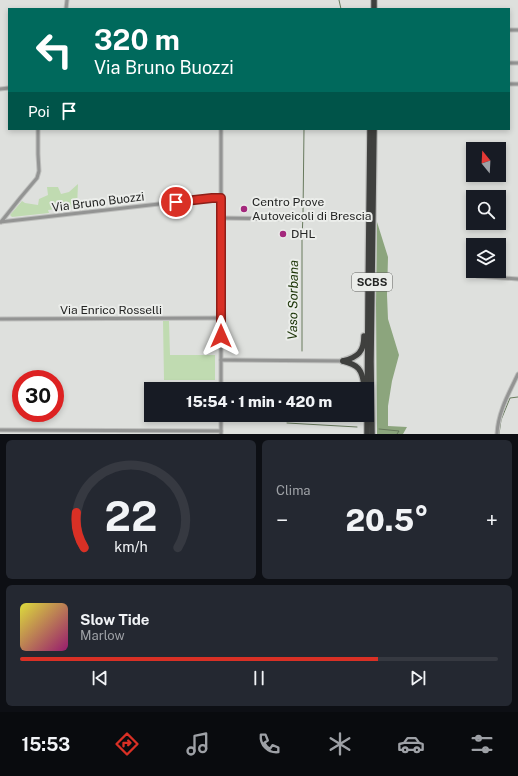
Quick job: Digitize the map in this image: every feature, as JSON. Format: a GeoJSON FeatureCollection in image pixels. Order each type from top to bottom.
{"type":"FeatureCollection","features":[{"type":"Feature","properties":{"kind":"highway","name":"SCBS"},"geometry":{"type":"LineString","coordinates":[[367,382],[370,130]]}},
{"type":"Feature","properties":{"kind":"highway","name":"SCBS"},"geometry":{"type":"LineString","coordinates":[[372,434],[371,362],[374,130]]}},
{"type":"Feature","properties":{"kind":"highway"},"geometry":{"type":"LineString","coordinates":[[343,361],[355,357],[361,351],[364,340],[365,310],[368,300]]}},
{"type":"Feature","properties":{"kind":"highway"},"geometry":{"type":"LineString","coordinates":[[343,361],[351,363],[359,368],[364,382]]}},
{"type":"Feature","properties":{"kind":"highway","name":"SCBS"},"geometry":{"type":"LineString","coordinates":[[367,422],[367,434]]}},
{"type":"Feature","properties":{"kind":"street"},"geometry":{"type":"LineString","coordinates":[[0,223],[37,178],[39,171],[38,130]]}},
{"type":"Feature","properties":{"kind":"street"},"geometry":{"type":"LineString","coordinates":[[221,130],[221,382]]}},
{"type":"Feature","properties":{"kind":"street","name":"Via Bruno Buozzi"},"geometry":{"type":"LineString","coordinates":[[0,223],[221,198]]}},
{"type":"Feature","properties":{"kind":"street"},"geometry":{"type":"LineString","coordinates":[[221,218],[306,219]]}},
{"type":"Feature","properties":{"kind":"street"},"geometry":{"type":"LineString","coordinates":[[504,278],[518,279]]}},
{"type":"Feature","properties":{"kind":"street","name":"Via Enrico Rosselli"},"geometry":{"type":"LineString","coordinates":[[0,318],[221,318]]}},
{"type":"Feature","properties":{"kind":"street"},"geometry":{"type":"LineString","coordinates":[[221,360],[343,361]]}},
{"type":"Feature","properties":{"kind":"street"},"geometry":{"type":"LineString","coordinates":[[497,434],[501,411],[518,374]]}},
{"type":"Feature","properties":{"kind":"street"},"geometry":{"type":"LineString","coordinates":[[0,430],[221,432]]}},
{"type":"Feature","properties":{"kind":"green space"},"geometry":{"type":"Polygon","coordinates":[[[78,184],[77,207],[48,210],[49,213],[12,217],[10,215],[22,201],[25,203],[38,205],[39,199],[48,195],[47,187],[58,187],[61,194],[69,192],[78,184]]]}},
{"type":"Feature","properties":{"kind":"green space"},"geometry":{"type":"Polygon","coordinates":[[[377,222],[388,257],[388,319],[399,355],[392,381],[388,406],[388,426],[407,427],[403,434],[377,434],[377,222]]]}},
{"type":"Feature","properties":{"kind":"green space"},"geometry":{"type":"Polygon","coordinates":[[[163,321],[169,321],[170,355],[215,355],[215,380],[164,380],[163,321]]]}},
{"type":"Feature","properties":{"kind":"waterway","name":"Vaso Sorbana"},"geometry":{"type":"LineString","coordinates":[[339,0],[341,8]]}},
{"type":"Feature","properties":{"kind":"waterway","name":"Vaso Sorbana"},"geometry":{"type":"LineString","coordinates":[[302,351],[304,130]]}},
{"type":"Feature","properties":{"kind":"waterway"},"geometry":{"type":"LineString","coordinates":[[499,434],[501,420],[510,398],[518,397]]}},
{"type":"Feature","properties":{"kind":"waterway"},"geometry":{"type":"LineString","coordinates":[[287,423],[357,427]]}},
{"type":"Feature","properties":{"kind":"waterway"},"geometry":{"type":"LineString","coordinates":[[379,429],[399,431],[397,434]]}},
{"type":"Feature","properties":{"kind":"place","name":"Centro Prove Autoveicoli di Brescia"},"geometry":{"type":"Point","coordinates":[244,209]}},
{"type":"Feature","properties":{"kind":"place","name":"DHL"},"geometry":{"type":"Point","coordinates":[283,234]}},
{"type":"Feature","properties":{"kind":"route"},"geometry":{"type":"LineString","coordinates":[[176,202],[221,198],[221,336]]}}]}
